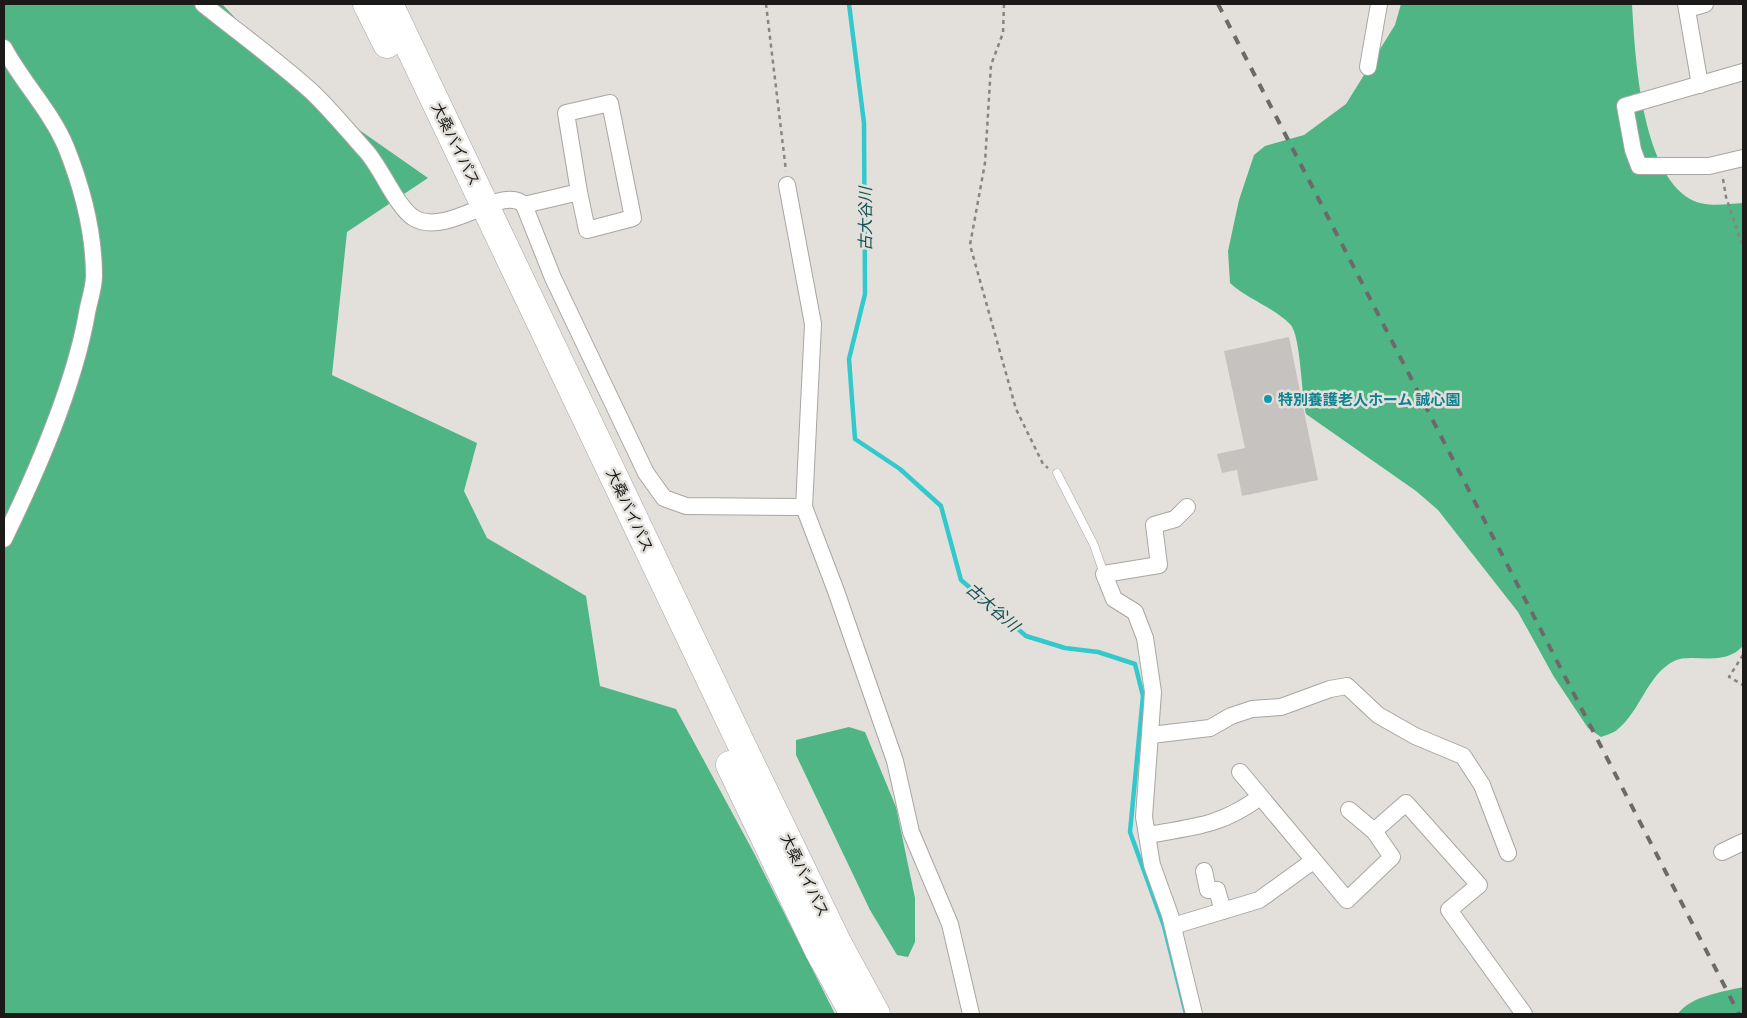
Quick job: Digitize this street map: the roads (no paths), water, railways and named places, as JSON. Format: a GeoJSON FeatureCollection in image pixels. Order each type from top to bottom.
{"type":"FeatureCollection","features":[{"type":"Feature","properties":{"kind":"highway","name":"大桑バイパス"},"geometry":{"type":"LineString","coordinates":[[367,4],[477,210]]}},
{"type":"Feature","properties":{"kind":"highway","name":"大桑バイパス"},"geometry":{"type":"LineString","coordinates":[[388,4],[477,210],[780,846],[876,1014]]}},
{"type":"Feature","properties":{"kind":"highway","name":"大桑バイパス"},"geometry":{"type":"LineString","coordinates":[[780,846],[819,950],[854,1014]]}},
{"type":"Feature","properties":{"kind":"street"},"geometry":{"type":"LineString","coordinates":[[203,4],[312,92],[374,160],[405,210],[414,218],[422,221],[436,222],[513,198],[519,200],[524,205],[554,278],[646,473],[664,498],[686,506],[804,507]]}},
{"type":"Feature","properties":{"kind":"street"},"geometry":{"type":"LineString","coordinates":[[1368,66],[1379,4]]}},
{"type":"Feature","properties":{"kind":"street"},"geometry":{"type":"LineString","coordinates":[[1700,85],[1686,6],[1706,4]]}},
{"type":"Feature","properties":{"kind":"street"},"geometry":{"type":"LineString","coordinates":[[4,48],[16,72],[47,113],[65,145],[90,231],[94,277],[82,341],[53,423],[18,510],[4,539]]}},
{"type":"Feature","properties":{"kind":"street"},"geometry":{"type":"LineString","coordinates":[[1743,72],[1625,106],[1639,166],[1709,166],[1743,158]]}},
{"type":"Feature","properties":{"kind":"street"},"geometry":{"type":"LineString","coordinates":[[610,103],[633,218],[587,230],[579,192],[566,113],[610,103]]}},
{"type":"Feature","properties":{"kind":"street"},"geometry":{"type":"LineString","coordinates":[[788,185],[813,324],[804,507],[836,591],[895,761],[911,832],[950,924],[971,1014]]}},
{"type":"Feature","properties":{"kind":"street"},"geometry":{"type":"LineString","coordinates":[[524,205],[579,192]]}},
{"type":"Feature","properties":{"kind":"street"},"geometry":{"type":"LineString","coordinates":[[1187,507],[1175,519],[1154,525],[1160,566],[1104,574],[1114,599],[1135,612],[1145,638],[1152,692],[1151,735],[1144,817],[1152,865],[1173,926],[1194,1014]]}},
{"type":"Feature","properties":{"kind":"street"},"geometry":{"type":"LineString","coordinates":[[1151,735],[1210,728],[1231,716],[1252,709],[1280,707],[1330,688],[1347,686],[1378,715],[1415,736],[1463,756],[1482,784],[1508,853]]}},
{"type":"Feature","properties":{"kind":"street"},"geometry":{"type":"LineString","coordinates":[[1240,772],[1347,900],[1392,857],[1374,831],[1349,810]]}},
{"type":"Feature","properties":{"kind":"street"},"geometry":{"type":"LineString","coordinates":[[1147,835],[1210,824],[1238,813],[1260,797]]}},
{"type":"Feature","properties":{"kind":"street"},"geometry":{"type":"LineString","coordinates":[[1374,831],[1406,802],[1479,885],[1448,910],[1524,1014]]}},
{"type":"Feature","properties":{"kind":"street"},"geometry":{"type":"LineString","coordinates":[[1722,852],[1743,842]]}},
{"type":"Feature","properties":{"kind":"street"},"geometry":{"type":"LineString","coordinates":[[1173,926],[1259,900],[1313,861]]}},
{"type":"Feature","properties":{"kind":"street"},"geometry":{"type":"LineString","coordinates":[[1204,871],[1208,890],[1218,890],[1223,911]]}},
{"type":"Feature","properties":{"kind":"lane"},"geometry":{"type":"LineString","coordinates":[[1057,473],[1094,545],[1104,574]]}},
{"type":"Feature","properties":{"kind":"waterway","name":"古大谷川"},"geometry":{"type":"LineString","coordinates":[[849,4],[864,123],[865,294],[849,359],[855,439],[900,469],[941,506],[961,580],[1026,636],[1065,648],[1098,652],[1135,664],[1143,696],[1130,832],[1164,926],[1186,1014]]}},
{"type":"Feature","properties":{"kind":"railway"},"geometry":{"type":"LineString","coordinates":[[1218,4],[1739,1014]]}},
{"type":"Feature","properties":{"kind":"place","name":"特別養護老人ホーム 誠心園"},"geometry":{"type":"Point","coordinates":[1268,399]}}]}
